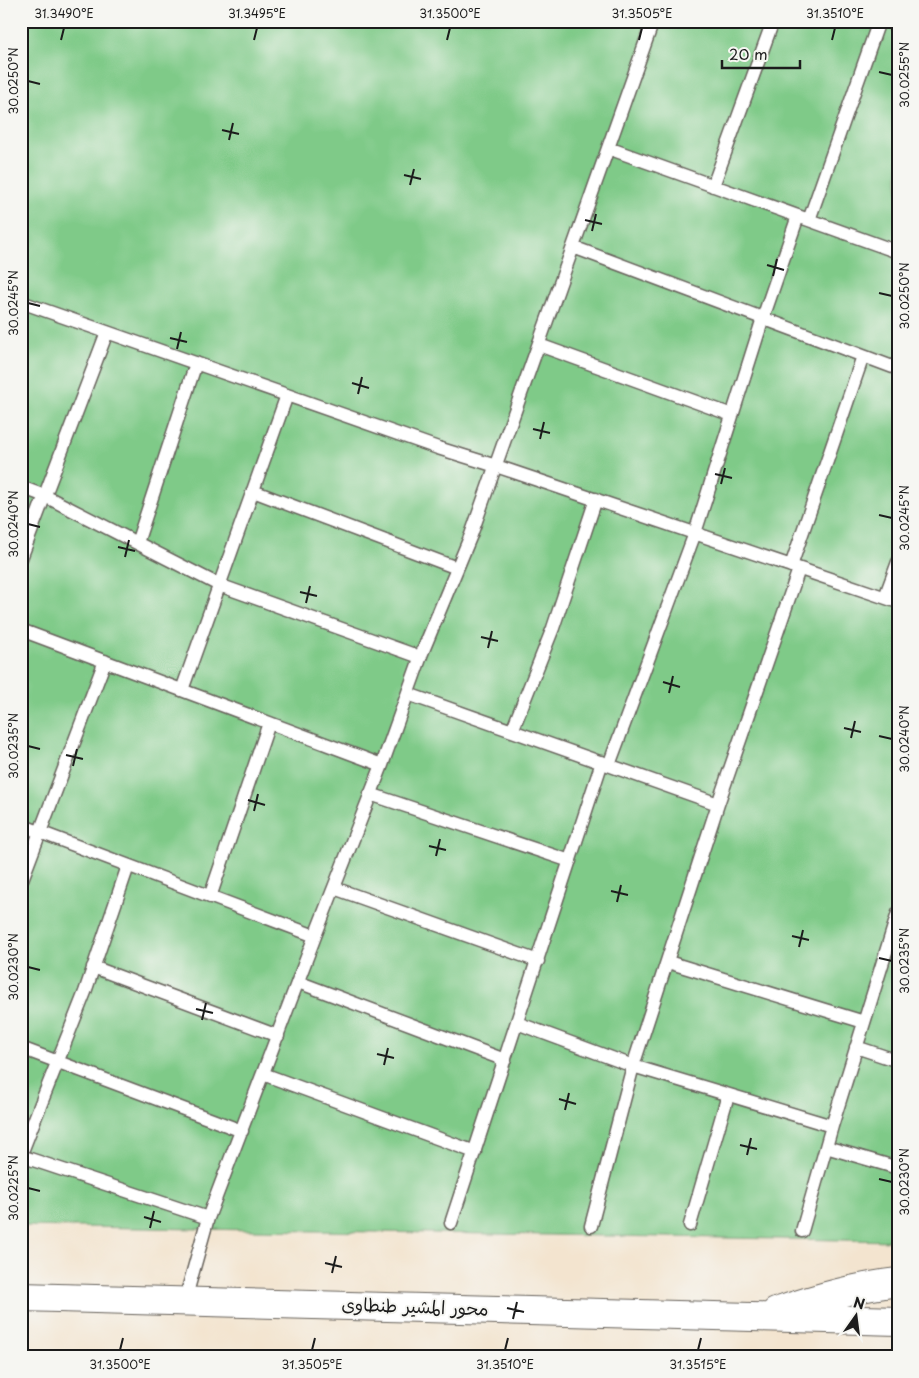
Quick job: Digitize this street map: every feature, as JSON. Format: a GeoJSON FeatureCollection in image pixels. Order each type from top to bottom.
{"type":"FeatureCollection","features":[{"type":"Feature","properties":{"kind":"highway"},"geometry":{"type":"LineString","coordinates":[[760,1318],[801,1303],[843,1291],[898,1282]]}},
{"type":"Feature","properties":{"kind":"highway","name":"محور المشير طنطاوى"},"geometry":{"type":"LineString","coordinates":[[21,1297],[186,1300],[898,1321]]}},
{"type":"Feature","properties":{"kind":"lane"},"geometry":{"type":"LineString","coordinates":[[186,1300],[208,1218],[382,765],[420,658],[496,466],[653,21]]}},
{"type":"Feature","properties":{"kind":"lane"},"geometry":{"type":"LineString","coordinates":[[713,186],[774,21]]}},
{"type":"Feature","properties":{"kind":"lane"},"geometry":{"type":"LineString","coordinates":[[451,1223],[570,861],[605,764],[695,533],[763,318],[804,218],[879,21]]}},
{"type":"Feature","properties":{"kind":"lane"},"geometry":{"type":"LineString","coordinates":[[885,21],[898,26]]}},
{"type":"Feature","properties":{"kind":"lane"},"geometry":{"type":"LineString","coordinates":[[608,148],[898,252]]}},
{"type":"Feature","properties":{"kind":"lane"},"geometry":{"type":"LineString","coordinates":[[573,247],[898,369]]}},
{"type":"Feature","properties":{"kind":"lane"},"geometry":{"type":"LineString","coordinates":[[21,302],[438,448],[596,499],[898,602]]}},
{"type":"Feature","properties":{"kind":"lane"},"geometry":{"type":"LineString","coordinates":[[21,558],[107,332]]}},
{"type":"Feature","properties":{"kind":"lane"},"geometry":{"type":"LineString","coordinates":[[539,345],[732,415]]}},
{"type":"Feature","properties":{"kind":"lane"},"geometry":{"type":"LineString","coordinates":[[590,1226],[634,1066],[863,356]]}},
{"type":"Feature","properties":{"kind":"lane"},"geometry":{"type":"LineString","coordinates":[[137,544],[196,363]]}},
{"type":"Feature","properties":{"kind":"lane"},"geometry":{"type":"LineString","coordinates":[[182,690],[287,395]]}},
{"type":"Feature","properties":{"kind":"lane"},"geometry":{"type":"LineString","coordinates":[[21,487],[45,496],[219,585],[420,658]]}},
{"type":"Feature","properties":{"kind":"lane"},"geometry":{"type":"LineString","coordinates":[[253,491],[457,568]]}},
{"type":"Feature","properties":{"kind":"lane"},"geometry":{"type":"LineString","coordinates":[[512,731],[553,628],[596,499]]}},
{"type":"Feature","properties":{"kind":"lane"},"geometry":{"type":"LineString","coordinates":[[885,598],[898,562]]}},
{"type":"Feature","properties":{"kind":"lane"},"geometry":{"type":"LineString","coordinates":[[21,630],[382,765]]}},
{"type":"Feature","properties":{"kind":"lane"},"geometry":{"type":"LineString","coordinates":[[21,882],[105,661]]}},
{"type":"Feature","properties":{"kind":"lane"},"geometry":{"type":"LineString","coordinates":[[408,694],[718,804]]}},
{"type":"Feature","properties":{"kind":"lane"},"geometry":{"type":"LineString","coordinates":[[210,897],[269,723]]}},
{"type":"Feature","properties":{"kind":"lane"},"geometry":{"type":"LineString","coordinates":[[370,794],[570,861]]}},
{"type":"Feature","properties":{"kind":"lane"},"geometry":{"type":"LineString","coordinates":[[21,825],[315,936]]}},
{"type":"Feature","properties":{"kind":"lane"},"geometry":{"type":"LineString","coordinates":[[128,866],[94,967],[21,1155],[208,1218]]}},
{"type":"Feature","properties":{"kind":"lane"},"geometry":{"type":"LineString","coordinates":[[334,888],[538,961]]}},
{"type":"Feature","properties":{"kind":"lane"},"geometry":{"type":"LineString","coordinates":[[802,1231],[864,1022],[892,952],[898,913]]}},
{"type":"Feature","properties":{"kind":"lane"},"geometry":{"type":"LineString","coordinates":[[668,962],[864,1022]]}},
{"type":"Feature","properties":{"kind":"lane"},"geometry":{"type":"LineString","coordinates":[[94,967],[278,1036]]}},
{"type":"Feature","properties":{"kind":"lane"},"geometry":{"type":"LineString","coordinates":[[298,982],[505,1060]]}},
{"type":"Feature","properties":{"kind":"lane"},"geometry":{"type":"LineString","coordinates":[[517,1023],[634,1066],[832,1126]]}},
{"type":"Feature","properties":{"kind":"lane"},"geometry":{"type":"LineString","coordinates":[[856,1047],[898,1061]]}},
{"type":"Feature","properties":{"kind":"lane"},"geometry":{"type":"LineString","coordinates":[[21,1048],[242,1131]]}},
{"type":"Feature","properties":{"kind":"lane"},"geometry":{"type":"LineString","coordinates":[[264,1074],[475,1152]]}},
{"type":"Feature","properties":{"kind":"lane"},"geometry":{"type":"LineString","coordinates":[[690,1225],[728,1095]]}},
{"type":"Feature","properties":{"kind":"lane"},"geometry":{"type":"LineString","coordinates":[[826,1147],[898,1168]]}},
{"type":"Feature","properties":{"kind":"green space"},"geometry":{"type":"Polygon","coordinates":[[[21,21],[898,21],[898,1241],[21,1226],[21,21]]]}}]}
